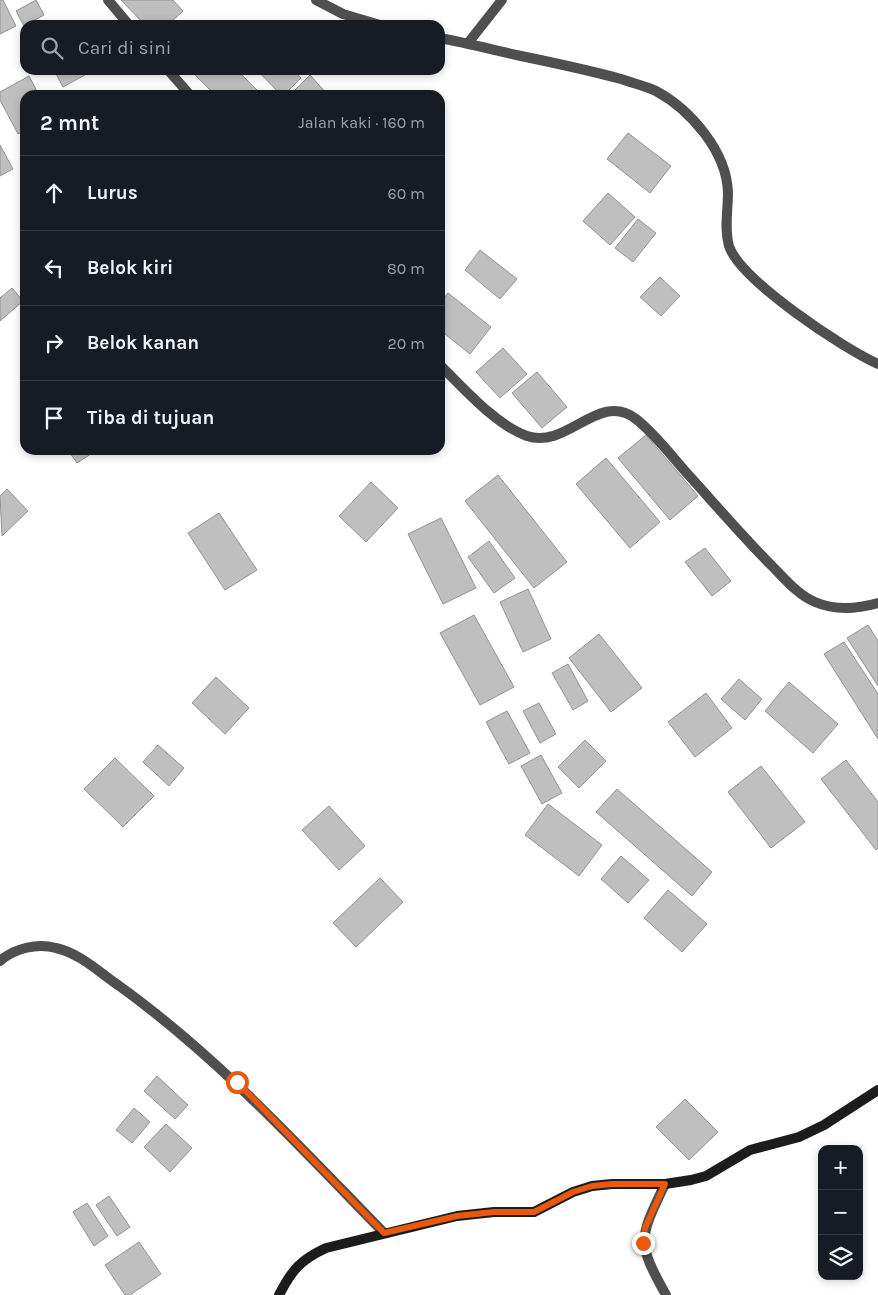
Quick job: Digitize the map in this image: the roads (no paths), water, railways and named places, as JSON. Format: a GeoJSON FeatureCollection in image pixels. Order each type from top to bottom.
{"type":"FeatureCollection","features":[{"type":"Feature","properties":{"kind":"street"},"geometry":{"type":"LineString","coordinates":[[108,0],[125,20]]}},
{"type":"Feature","properties":{"kind":"street"},"geometry":{"type":"LineString","coordinates":[[316,0],[342,14],[363,20]]}},
{"type":"Feature","properties":{"kind":"street"},"geometry":{"type":"LineString","coordinates":[[468,43],[502,0]]}},
{"type":"Feature","properties":{"kind":"street"},"geometry":{"type":"LineString","coordinates":[[445,39],[591,71],[634,83],[656,91],[678,107],[702,130],[721,162],[728,191],[726,232],[729,246],[738,262],[804,318],[863,357],[878,364]]}},
{"type":"Feature","properties":{"kind":"street"},"geometry":{"type":"LineString","coordinates":[[172,75],[186,90]]}},
{"type":"Feature","properties":{"kind":"street"},"geometry":{"type":"LineString","coordinates":[[445,370],[482,405],[512,429],[529,437],[556,436],[600,413],[614,410],[636,418],[759,553],[793,587],[815,602],[833,607],[855,610],[878,603]]}},
{"type":"Feature","properties":{"kind":"street"},"geometry":{"type":"LineString","coordinates":[[0,961],[28,946],[57,948],[80,958],[156,1012],[237,1082],[384,1233]]}},
{"type":"Feature","properties":{"kind":"street"},"geometry":{"type":"LineString","coordinates":[[279,1295],[295,1267],[310,1255],[326,1248],[457,1216],[494,1212],[534,1212],[573,1192],[592,1186],[665,1184],[706,1176],[750,1150],[799,1137],[824,1125],[878,1090]]}},
{"type":"Feature","properties":{"kind":"street"},"geometry":{"type":"LineString","coordinates":[[665,1184],[645,1228],[643,1243],[648,1260],[666,1295]]}}]}
